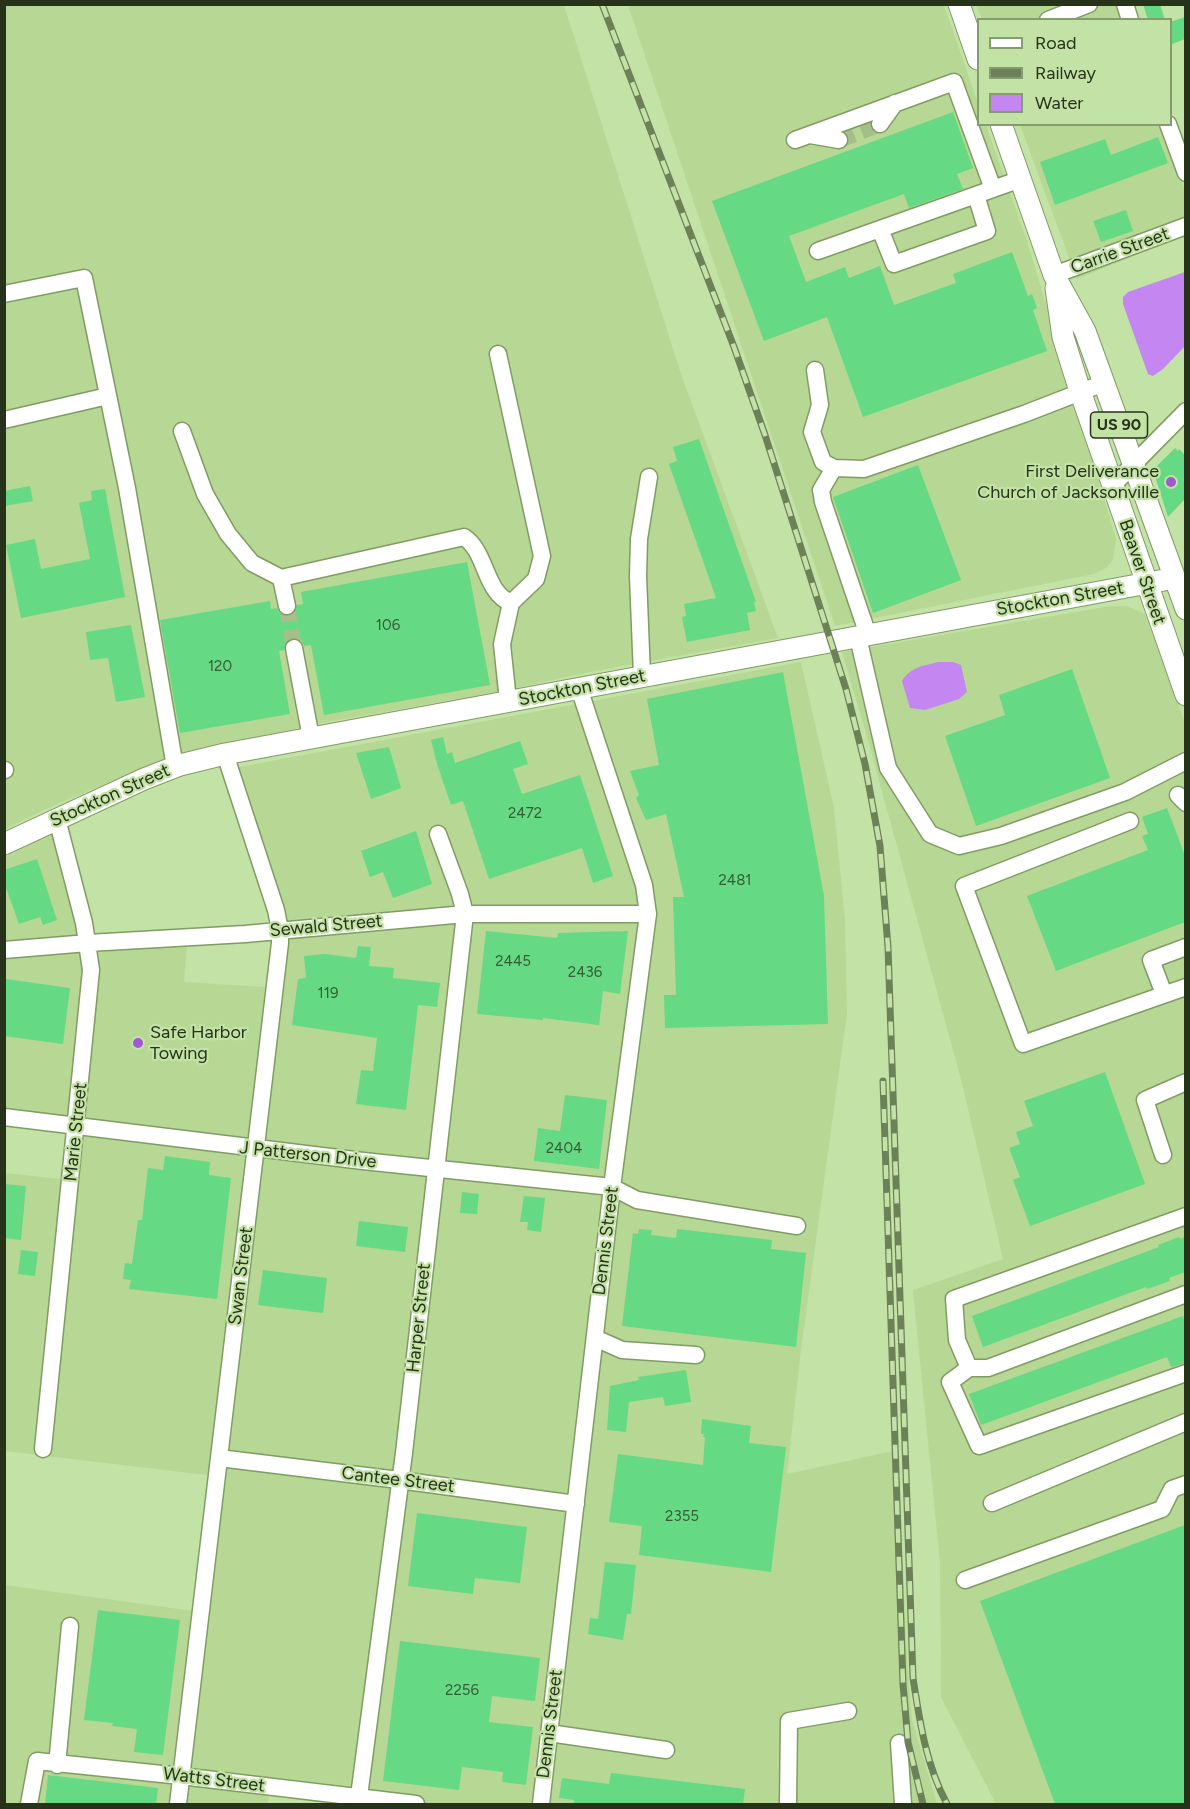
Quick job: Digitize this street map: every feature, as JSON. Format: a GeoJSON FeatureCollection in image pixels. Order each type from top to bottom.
{"type":"FeatureCollection","features":[{"type":"Feature","properties":{"kind":"main road"},"geometry":{"type":"LineString","coordinates":[[959,4],[977,51]]}},
{"type":"Feature","properties":{"kind":"main road","name":"Beaver Street"},"geometry":{"type":"LineString","coordinates":[[1001,126],[1054,275],[1085,331],[1185,609]]}},
{"type":"Feature","properties":{"kind":"main road","name":"Beaver Street"},"geometry":{"type":"LineString","coordinates":[[1054,275],[1063,337],[1185,695]]}},
{"type":"Feature","properties":{"kind":"main road","name":"Stockton Street"},"geometry":{"type":"LineString","coordinates":[[4,844],[174,767],[225,754],[1174,578]]}},
{"type":"Feature","properties":{"kind":"street"},"geometry":{"type":"LineString","coordinates":[[1053,18],[1089,4]]}},
{"type":"Feature","properties":{"kind":"street"},"geometry":{"type":"LineString","coordinates":[[839,140],[802,137],[954,82],[993,189]]}},
{"type":"Feature","properties":{"kind":"street"},"geometry":{"type":"LineString","coordinates":[[880,124],[895,103]]}},
{"type":"Feature","properties":{"kind":"street"},"geometry":{"type":"LineString","coordinates":[[974,138],[1001,126]]}},
{"type":"Feature","properties":{"kind":"street"},"geometry":{"type":"LineString","coordinates":[[1169,126],[1185,172]]}},
{"type":"Feature","properties":{"kind":"street"},"geometry":{"type":"LineString","coordinates":[[818,251],[1021,179]]}},
{"type":"Feature","properties":{"kind":"street"},"geometry":{"type":"LineString","coordinates":[[880,229],[894,264],[915,257],[987,231],[976,195]]}},
{"type":"Feature","properties":{"kind":"street","name":"Carrie Street"},"geometry":{"type":"LineString","coordinates":[[1054,275],[1185,226]]}},
{"type":"Feature","properties":{"kind":"street"},"geometry":{"type":"LineString","coordinates":[[4,294],[84,278],[127,488],[174,767]]}},
{"type":"Feature","properties":{"kind":"street"},"geometry":{"type":"LineString","coordinates":[[498,354],[542,556],[536,579],[511,603],[502,644],[508,701]]}},
{"type":"Feature","properties":{"kind":"street"},"geometry":{"type":"LineString","coordinates":[[815,370],[820,405],[812,432],[823,462],[834,468],[864,468],[1024,414],[1104,383]]}},
{"type":"Feature","properties":{"kind":"street"},"geometry":{"type":"LineString","coordinates":[[4,420],[108,396]]}},
{"type":"Feature","properties":{"kind":"street"},"geometry":{"type":"LineString","coordinates":[[1112,486],[1133,462],[1184,414]]}},
{"type":"Feature","properties":{"kind":"street"},"geometry":{"type":"LineString","coordinates":[[182,431],[205,494],[228,534],[252,563],[281,578],[464,537],[472,543],[495,590],[503,600],[511,603]]}},
{"type":"Feature","properties":{"kind":"street"},"geometry":{"type":"LineString","coordinates":[[834,468],[821,490],[823,502],[863,636],[888,768],[930,834],[959,846],[1001,837],[1125,792],[1185,761]]}},
{"type":"Feature","properties":{"kind":"street"},"geometry":{"type":"LineString","coordinates":[[642,676],[639,540],[649,477]]}},
{"type":"Feature","properties":{"kind":"street"},"geometry":{"type":"LineString","coordinates":[[281,578],[287,606]]}},
{"type":"Feature","properties":{"kind":"street"},"geometry":{"type":"LineString","coordinates":[[294,648],[311,738]]}},
{"type":"Feature","properties":{"kind":"street","name":"Dennis Street"},"geometry":{"type":"LineString","coordinates":[[541,1804],[612,1187],[648,914],[644,885],[579,688]]}},
{"type":"Feature","properties":{"kind":"street","name":"Swan Street"},"geometry":{"type":"LineString","coordinates":[[178,1804],[280,930],[276,910],[225,754]]}},
{"type":"Feature","properties":{"kind":"street","name":"Marie Street"},"geometry":{"type":"LineString","coordinates":[[43,1449],[91,970],[88,943],[57,819]]}},
{"type":"Feature","properties":{"kind":"street"},"geometry":{"type":"LineString","coordinates":[[1130,821],[964,886],[1023,1044],[1185,987]]}},
{"type":"Feature","properties":{"kind":"street","name":"Harper Street"},"geometry":{"type":"LineString","coordinates":[[358,1801],[399,1480],[465,914],[438,834]]}},
{"type":"Feature","properties":{"kind":"street","name":"Sewald Street"},"geometry":{"type":"LineString","coordinates":[[4,950],[465,914],[648,914]]}},
{"type":"Feature","properties":{"kind":"street"},"geometry":{"type":"LineString","coordinates":[[1164,994],[1151,960],[1185,947]]}},
{"type":"Feature","properties":{"kind":"street"},"geometry":{"type":"LineString","coordinates":[[1163,1155],[1145,1100],[1185,1082]]}},
{"type":"Feature","properties":{"kind":"street","name":"J Patterson Drive"},"geometry":{"type":"LineString","coordinates":[[4,1117],[256,1149],[612,1187]]}},
{"type":"Feature","properties":{"kind":"street"},"geometry":{"type":"LineString","coordinates":[[612,1187],[637,1200],[797,1226]]}},
{"type":"Feature","properties":{"kind":"street"},"geometry":{"type":"LineString","coordinates":[[969,1368],[957,1340],[954,1299],[1185,1216]]}},
{"type":"Feature","properties":{"kind":"street"},"geometry":{"type":"LineString","coordinates":[[1184,1297],[988,1368],[969,1368],[950,1382],[979,1446],[1185,1373]]}},
{"type":"Feature","properties":{"kind":"street"},"geometry":{"type":"LineString","coordinates":[[595,1338],[621,1350],[696,1355]]}},
{"type":"Feature","properties":{"kind":"street"},"geometry":{"type":"LineString","coordinates":[[992,1503],[1185,1422]]}},
{"type":"Feature","properties":{"kind":"street","name":"Cantee Street"},"geometry":{"type":"LineString","coordinates":[[219,1458],[576,1504]]}},
{"type":"Feature","properties":{"kind":"street"},"geometry":{"type":"LineString","coordinates":[[965,1580],[1162,1509],[1172,1489],[1185,1485]]}},
{"type":"Feature","properties":{"kind":"street"},"geometry":{"type":"LineString","coordinates":[[29,1804],[37,1761],[52,1764],[70,1626]]}},
{"type":"Feature","properties":{"kind":"street"},"geometry":{"type":"LineString","coordinates":[[788,1804],[789,1721],[848,1711]]}},
{"type":"Feature","properties":{"kind":"street"},"geometry":{"type":"LineString","coordinates":[[549,1733],[666,1750]]}},
{"type":"Feature","properties":{"kind":"street"},"geometry":{"type":"LineString","coordinates":[[899,1743],[903,1804]]}},
{"type":"Feature","properties":{"kind":"street","name":"Watts Street"},"geometry":{"type":"LineString","coordinates":[[52,1764],[181,1776],[358,1801],[416,1804]]}},
{"type":"Feature","properties":{"kind":"shaded area"},"geometry":{"type":"Polygon","coordinates":[[[5,5],[564,5],[681,374],[778,638],[327,722],[197,750],[160,761],[57,804],[5,829],[5,5]]]}},
{"type":"Feature","properties":{"kind":"shaded area"},"geometry":{"type":"Polygon","coordinates":[[[628,5],[944,5],[977,100],[977,126],[986,126],[1028,244],[1116,539],[1113,560],[1106,568],[1094,574],[835,626],[628,5]]]}},
{"type":"Feature","properties":{"kind":"shaded area"},"geometry":{"type":"Polygon","coordinates":[[[976,5],[1117,5],[1123,18],[982,18],[976,5]]]}},
{"type":"Feature","properties":{"kind":"shaded area"},"geometry":{"type":"Polygon","coordinates":[[[1020,126],[1161,126],[1185,191],[1185,235],[1077,279],[1020,126]]]}},
{"type":"Feature","properties":{"kind":"shaded area"},"geometry":{"type":"Polygon","coordinates":[[[1111,606],[1127,606],[1145,614],[1185,723],[1185,1804],[996,1804],[941,1697],[940,1563],[913,1290],[1003,1259],[962,1083],[842,652],[1111,606]]]}},
{"type":"Feature","properties":{"kind":"shaded area"},"geometry":{"type":"Polygon","coordinates":[[[801,662],[834,808],[845,920],[847,1013],[801,1350],[787,1474],[898,1450],[912,1720],[937,1804],[367,1804],[368,1788],[271,1777],[268,1804],[5,1804],[5,1585],[208,1613],[223,1477],[5,1451],[5,1173],[79,1181],[86,1123],[5,1110],[5,857],[65,828],[97,952],[187,945],[184,982],[282,988],[284,936],[234,768],[801,662]]]}},
{"type":"Feature","properties":{"kind":"water"},"geometry":{"type":"Polygon","coordinates":[[[1185,272],[1185,346],[1153,376],[1148,374],[1123,304],[1123,297],[1128,292],[1185,272]]]}},
{"type":"Feature","properties":{"kind":"water"},"geometry":{"type":"Polygon","coordinates":[[[938,662],[953,662],[961,665],[967,692],[959,699],[925,710],[910,708],[902,681],[905,676],[913,670],[938,662]]]}},
{"type":"Feature","properties":{"kind":"building"},"geometry":{"type":"Polygon","coordinates":[[[1143,4],[1160,4],[1164,18],[1147,18],[1143,4]]]}},
{"type":"Feature","properties":{"kind":"building"},"geometry":{"type":"Polygon","coordinates":[[[1185,17],[1185,39],[1172,44],[1172,21],[1185,17]]]}},
{"type":"Feature","properties":{"kind":"building"},"geometry":{"type":"Polygon","coordinates":[[[953,112],[973,168],[957,174],[963,189],[909,208],[904,194],[789,236],[806,282],[845,267],[849,278],[880,266],[894,305],[956,283],[953,274],[1012,252],[1028,296],[1032,294],[1037,308],[1033,310],[1047,351],[863,417],[827,317],[764,341],[712,201],[953,112]]]}},
{"type":"Feature","properties":{"kind":"building"},"geometry":{"type":"Polygon","coordinates":[[[1158,137],[1168,163],[1055,205],[1040,162],[1105,139],[1111,155],[1158,137]]]}},
{"type":"Feature","properties":{"kind":"building"},"geometry":{"type":"Polygon","coordinates":[[[1126,210],[1133,231],[1101,242],[1093,221],[1126,210]]]}},
{"type":"Feature","properties":{"kind":"building"},"geometry":{"type":"Polygon","coordinates":[[[699,439],[756,602],[754,602],[756,611],[747,613],[750,630],[687,642],[682,617],[686,616],[684,604],[716,598],[669,464],[677,461],[673,447],[699,439]]]}},
{"type":"Feature","properties":{"kind":"building","name":"First Deliverance Church of Jacksonville"},"geometry":{"type":"Polygon","coordinates":[[[1175,448],[1185,455],[1185,499],[1168,517],[1153,470],[1175,448]]]}},
{"type":"Feature","properties":{"kind":"building"},"geometry":{"type":"Polygon","coordinates":[[[918,465],[961,580],[873,613],[833,497],[918,465]]]}},
{"type":"Feature","properties":{"kind":"building"},"geometry":{"type":"Polygon","coordinates":[[[30,486],[33,501],[4,506],[4,491],[30,486]]]}},
{"type":"Feature","properties":{"kind":"building"},"geometry":{"type":"Polygon","coordinates":[[[105,489],[125,597],[21,618],[6,545],[35,539],[41,569],[90,559],[79,503],[92,500],[91,491],[105,489]]]}},
{"type":"Feature","properties":{"kind":"building"},"geometry":{"type":"Polygon","coordinates":[[[467,562],[490,685],[324,715],[311,645],[304,646],[302,641],[293,638],[287,640],[284,650],[279,651],[290,714],[180,733],[160,620],[270,601],[271,609],[277,608],[280,613],[289,616],[294,613],[297,605],[303,604],[301,592],[467,562]]]}},
{"type":"Feature","properties":{"kind":"building"},"geometry":{"type":"Polygon","coordinates":[[[131,625],[145,697],[116,702],[108,658],[90,660],[86,632],[131,625]]]}},
{"type":"Feature","properties":{"kind":"building"},"geometry":{"type":"Polygon","coordinates":[[[1072,669],[1110,778],[976,826],[945,736],[1005,715],[999,695],[1072,669]]]}},
{"type":"Feature","properties":{"kind":"building"},"geometry":{"type":"Polygon","coordinates":[[[783,672],[824,896],[828,1024],[665,1028],[664,995],[676,995],[673,897],[684,897],[666,814],[646,820],[636,798],[639,795],[630,771],[659,765],[647,699],[783,672]]]}},
{"type":"Feature","properties":{"kind":"building"},"geometry":{"type":"Polygon","coordinates":[[[443,737],[447,754],[452,752],[455,763],[520,741],[528,764],[513,769],[522,794],[580,775],[613,876],[593,883],[582,848],[489,879],[463,801],[451,805],[437,764],[431,740],[443,737]]]}},
{"type":"Feature","properties":{"kind":"building"},"geometry":{"type":"Polygon","coordinates":[[[389,747],[401,788],[371,799],[356,753],[389,747]]]}},
{"type":"Feature","properties":{"kind":"building"},"geometry":{"type":"Polygon","coordinates":[[[1167,808],[1185,856],[1185,922],[1056,971],[1027,896],[1148,850],[1142,836],[1148,834],[1142,817],[1167,808]]]}},
{"type":"Feature","properties":{"kind":"building"},"geometry":{"type":"Polygon","coordinates":[[[416,831],[432,884],[393,898],[383,872],[370,877],[361,851],[416,831]]]}},
{"type":"Feature","properties":{"kind":"building"},"geometry":{"type":"Polygon","coordinates":[[[37,859],[57,920],[43,925],[40,917],[19,924],[4,882],[4,870],[37,859]]]}},
{"type":"Feature","properties":{"kind":"building"},"geometry":{"type":"Polygon","coordinates":[[[486,931],[557,938],[558,933],[628,931],[620,994],[603,991],[599,1025],[543,1018],[543,1020],[477,1014],[486,931]]]}},
{"type":"Feature","properties":{"kind":"building"},"geometry":{"type":"Polygon","coordinates":[[[358,946],[371,947],[369,966],[394,968],[393,978],[440,983],[437,1007],[418,1005],[406,1110],[356,1104],[361,1070],[373,1071],[377,1038],[292,1025],[298,979],[306,978],[304,956],[325,954],[356,958],[358,946]]]}},
{"type":"Feature","properties":{"kind":"building"},"geometry":{"type":"Polygon","coordinates":[[[6,979],[70,988],[63,1044],[4,1036],[6,979]]]}},
{"type":"Feature","properties":{"kind":"building"},"geometry":{"type":"Polygon","coordinates":[[[1105,1072],[1145,1184],[1030,1226],[1013,1180],[1020,1177],[1009,1148],[1020,1144],[1016,1132],[1033,1126],[1024,1101],[1105,1072]]]}},
{"type":"Feature","properties":{"kind":"building"},"geometry":{"type":"Polygon","coordinates":[[[565,1095],[607,1100],[599,1169],[534,1161],[538,1128],[560,1131],[565,1095]]]}},
{"type":"Feature","properties":{"kind":"building"},"geometry":{"type":"Polygon","coordinates":[[[165,1156],[210,1162],[209,1175],[231,1178],[217,1299],[129,1289],[131,1280],[123,1279],[125,1263],[132,1264],[138,1220],[142,1220],[148,1168],[163,1170],[165,1156]]]}},
{"type":"Feature","properties":{"kind":"building"},"geometry":{"type":"Polygon","coordinates":[[[4,1184],[26,1186],[21,1240],[4,1238],[4,1184]]]}},
{"type":"Feature","properties":{"kind":"building"},"geometry":{"type":"Polygon","coordinates":[[[462,1192],[479,1194],[477,1214],[460,1213],[462,1192]]]}},
{"type":"Feature","properties":{"kind":"building"},"geometry":{"type":"Polygon","coordinates":[[[524,1196],[545,1198],[541,1232],[527,1230],[528,1222],[520,1222],[524,1196]]]}},
{"type":"Feature","properties":{"kind":"building"},"geometry":{"type":"Polygon","coordinates":[[[359,1221],[408,1227],[405,1252],[356,1246],[359,1221]]]}},
{"type":"Feature","properties":{"kind":"building"},"geometry":{"type":"Polygon","coordinates":[[[639,1229],[652,1230],[651,1235],[676,1238],[677,1229],[772,1240],[771,1249],[806,1253],[796,1347],[622,1326],[633,1233],[638,1234],[639,1229]]]}},
{"type":"Feature","properties":{"kind":"building"},"geometry":{"type":"Polygon","coordinates":[[[1179,1237],[1180,1239],[1185,1237],[1185,1272],[1169,1278],[1170,1281],[1147,1289],[1146,1287],[983,1347],[972,1316],[1159,1247],[1158,1245],[1179,1237]]]}},
{"type":"Feature","properties":{"kind":"building"},"geometry":{"type":"Polygon","coordinates":[[[21,1250],[38,1252],[35,1276],[18,1274],[21,1250]]]}},
{"type":"Feature","properties":{"kind":"building"},"geometry":{"type":"Polygon","coordinates":[[[263,1270],[327,1278],[323,1313],[258,1305],[263,1270]]]}},
{"type":"Feature","properties":{"kind":"building"},"geometry":{"type":"Polygon","coordinates":[[[1183,1316],[1185,1363],[1171,1367],[1167,1357],[981,1425],[969,1394],[1183,1316]]]}},
{"type":"Feature","properties":{"kind":"building"},"geometry":{"type":"Polygon","coordinates":[[[686,1370],[691,1402],[665,1406],[663,1397],[629,1402],[626,1432],[607,1430],[610,1386],[639,1380],[638,1377],[686,1370]]]}},
{"type":"Feature","properties":{"kind":"building"},"geometry":{"type":"Polygon","coordinates":[[[702,1419],[751,1426],[749,1443],[786,1447],[771,1572],[639,1555],[642,1526],[609,1522],[618,1454],[703,1465],[705,1437],[701,1434],[702,1419]]]}},
{"type":"Feature","properties":{"kind":"building"},"geometry":{"type":"Polygon","coordinates":[[[417,1513],[527,1527],[520,1583],[475,1578],[473,1594],[408,1586],[417,1513]]]}},
{"type":"Feature","properties":{"kind":"building"},"geometry":{"type":"Polygon","coordinates":[[[1185,1525],[1185,1804],[1055,1804],[980,1601],[1185,1525]]]}},
{"type":"Feature","properties":{"kind":"building"},"geometry":{"type":"Polygon","coordinates":[[[605,1562],[636,1565],[631,1614],[627,1614],[623,1640],[588,1634],[590,1618],[598,1619],[605,1562]]]}},
{"type":"Feature","properties":{"kind":"building"},"geometry":{"type":"Polygon","coordinates":[[[98,1610],[180,1620],[163,1755],[134,1752],[137,1729],[112,1726],[113,1723],[84,1720],[98,1610]]]}},
{"type":"Feature","properties":{"kind":"building"},"geometry":{"type":"Polygon","coordinates":[[[400,1641],[540,1658],[535,1701],[492,1696],[489,1722],[533,1727],[526,1785],[502,1782],[503,1772],[462,1767],[459,1790],[383,1781],[400,1641]]]}},
{"type":"Feature","properties":{"kind":"building"},"geometry":{"type":"Polygon","coordinates":[[[611,1773],[745,1789],[743,1804],[574,1804],[574,1800],[559,1798],[562,1778],[609,1784],[611,1773]]]}},
{"type":"Feature","properties":{"kind":"building"},"geometry":{"type":"Polygon","coordinates":[[[48,1775],[158,1788],[156,1804],[45,1804],[48,1775]]]}},
{"type":"Feature","properties":{"kind":"tunnel"},"geometry":{"type":"LineString","coordinates":[[839,140],[880,124]]}},
{"type":"Feature","properties":{"kind":"tunnel"},"geometry":{"type":"LineString","coordinates":[[287,606],[294,648]]}},
{"type":"Feature","properties":{"kind":"railway"},"geometry":{"type":"LineString","coordinates":[[602,4],[734,347],[765,435],[846,689],[865,764],[880,846],[888,947],[913,1678],[929,1759],[947,1804]]}},
{"type":"Feature","properties":{"kind":"railway"},"geometry":{"type":"LineString","coordinates":[[883,1081],[903,1684],[908,1742],[923,1804]]}},
{"type":"Feature","properties":{"kind":"place","name":"First Deliverance Church of Jacksonville"},"geometry":{"type":"Point","coordinates":[1171,482]}},
{"type":"Feature","properties":{"kind":"place","name":"Safe Harbor Towing"},"geometry":{"type":"Point","coordinates":[138,1043]}}]}
